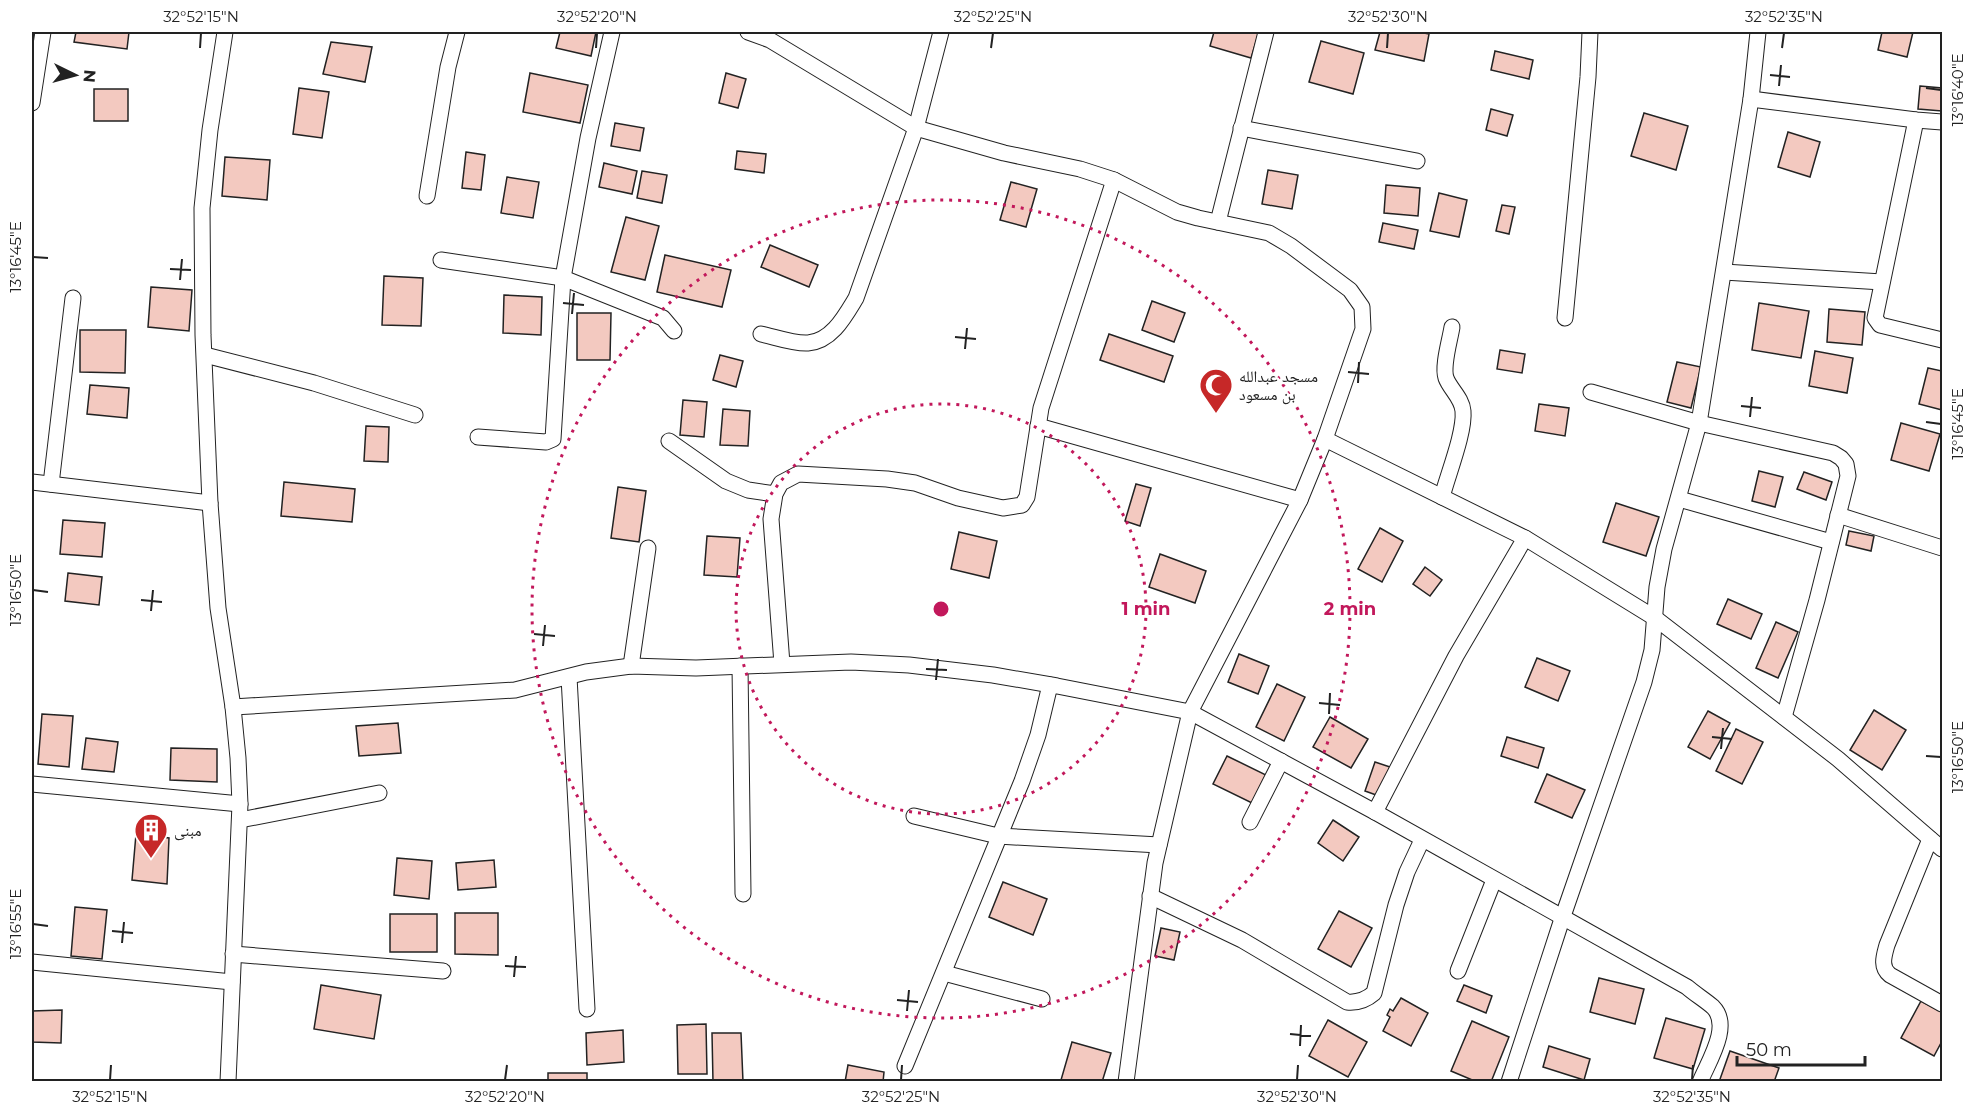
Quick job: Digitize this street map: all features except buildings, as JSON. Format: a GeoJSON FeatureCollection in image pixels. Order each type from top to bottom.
{"type":"FeatureCollection","features":[{"type":"Feature","properties":{"kind":"street"},"geometry":{"type":"LineString","coordinates":[[32,103],[43,32]]}},
{"type":"Feature","properties":{"kind":"street"},"geometry":{"type":"LineString","coordinates":[[225,32],[202,208],[210,503],[218,608],[233,707],[240,804],[228,1082]]}},
{"type":"Feature","properties":{"kind":"street"},"geometry":{"type":"LineString","coordinates":[[427,196],[448,67],[457,32]]}},
{"type":"Feature","properties":{"kind":"street"},"geometry":{"type":"LineString","coordinates":[[478,437],[546,442],[553,440],[563,278],[588,138],[612,32]]}},
{"type":"Feature","properties":{"kind":"street"},"geometry":{"type":"LineString","coordinates":[[748,32],[770,40],[916,128],[1004,153],[1080,169],[1114,180],[1177,212],[1198,219],[1269,233],[1291,246],[1350,290],[1362,308],[1363,329],[1325,440],[1300,500],[1190,712],[1159,845],[1150,896],[1126,1082]]}},
{"type":"Feature","properties":{"kind":"street"},"geometry":{"type":"LineString","coordinates":[[761,334],[808,343],[820,339],[842,321],[856,298],[916,128],[941,32]]}},
{"type":"Feature","properties":{"kind":"street"},"geometry":{"type":"LineString","coordinates":[[1218,222],[1266,32]]}},
{"type":"Feature","properties":{"kind":"street"},"geometry":{"type":"LineString","coordinates":[[1565,318],[1588,77],[1590,32]]}},
{"type":"Feature","properties":{"kind":"street"},"geometry":{"type":"LineString","coordinates":[[1509,1082],[1562,919],[1644,682],[1652,650],[1657,586],[1664,549],[1699,423],[1751,99],[1758,32]]}},
{"type":"Feature","properties":{"kind":"street"},"geometry":{"type":"LineString","coordinates":[[1751,99],[1942,122]]}},
{"type":"Feature","properties":{"kind":"street"},"geometry":{"type":"LineString","coordinates":[[1916,120],[1875,318],[1876,322],[1887,327],[1942,340]]}},
{"type":"Feature","properties":{"kind":"street"},"geometry":{"type":"LineString","coordinates":[[1241,128],[1416,161]]}},
{"type":"Feature","properties":{"kind":"street"},"geometry":{"type":"LineString","coordinates":[[782,664],[771,519],[775,494],[781,483],[798,474],[887,479],[915,483],[958,498],[1003,508],[1022,505],[1027,496],[1041,408],[1114,180]]}},
{"type":"Feature","properties":{"kind":"street"},"geometry":{"type":"LineString","coordinates":[[441,260],[563,278],[663,318],[674,331]]}},
{"type":"Feature","properties":{"kind":"street"},"geometry":{"type":"LineString","coordinates":[[1724,272],[1882,282]]}},
{"type":"Feature","properties":{"kind":"street"},"geometry":{"type":"LineString","coordinates":[[51,484],[73,298]]}},
{"type":"Feature","properties":{"kind":"street"},"geometry":{"type":"LineString","coordinates":[[1442,496],[1463,422],[1463,408],[1460,399],[1445,372],[1452,327]]}},
{"type":"Feature","properties":{"kind":"street"},"geometry":{"type":"LineString","coordinates":[[205,355],[314,383],[415,415]]}},
{"type":"Feature","properties":{"kind":"street"},"geometry":{"type":"LineString","coordinates":[[1591,392],[1699,423],[1833,453],[1846,464],[1848,476],[1784,717]]}},
{"type":"Feature","properties":{"kind":"street"},"geometry":{"type":"LineString","coordinates":[[1038,426],[1300,500]]}},
{"type":"Feature","properties":{"kind":"street"},"geometry":{"type":"LineString","coordinates":[[1325,440],[1525,537],[1654,618],[1838,759],[1942,849]]}},
{"type":"Feature","properties":{"kind":"street"},"geometry":{"type":"LineString","coordinates":[[669,441],[726,481],[748,490],[775,494]]}},
{"type":"Feature","properties":{"kind":"street"},"geometry":{"type":"LineString","coordinates":[[32,482],[210,503]]}},
{"type":"Feature","properties":{"kind":"street"},"geometry":{"type":"LineString","coordinates":[[1679,499],[1831,542]]}},
{"type":"Feature","properties":{"kind":"street"},"geometry":{"type":"LineString","coordinates":[[1838,515],[1942,548]]}},
{"type":"Feature","properties":{"kind":"street"},"geometry":{"type":"LineString","coordinates":[[1376,812],[1456,656],[1525,537]]}},
{"type":"Feature","properties":{"kind":"street"},"geometry":{"type":"LineString","coordinates":[[631,666],[648,548]]}},
{"type":"Feature","properties":{"kind":"street"},"geometry":{"type":"LineString","coordinates":[[233,707],[514,690],[586,672],[631,666],[696,668],[851,662],[909,665],[993,675],[1190,712],[1376,812],[1562,919],[1687,987],[1714,1008],[1720,1020],[1720,1031],[1700,1082]]}},
{"type":"Feature","properties":{"kind":"street"},"geometry":{"type":"LineString","coordinates":[[740,666],[742,894]]}},
{"type":"Feature","properties":{"kind":"street"},"geometry":{"type":"LineString","coordinates":[[569,677],[587,1009]]}},
{"type":"Feature","properties":{"kind":"street"},"geometry":{"type":"LineString","coordinates":[[905,1066],[1034,750],[1050,685]]}},
{"type":"Feature","properties":{"kind":"street"},"geometry":{"type":"LineString","coordinates":[[1251,822],[1281,761]]}},
{"type":"Feature","properties":{"kind":"street"},"geometry":{"type":"LineString","coordinates":[[32,784],[240,804]]}},
{"type":"Feature","properties":{"kind":"street"},"geometry":{"type":"LineString","coordinates":[[240,820],[380,792]]}},
{"type":"Feature","properties":{"kind":"street"},"geometry":{"type":"LineString","coordinates":[[914,816],[998,836],[1159,845]]}},
{"type":"Feature","properties":{"kind":"street"},"geometry":{"type":"LineString","coordinates":[[1930,838],[1883,959],[1885,971],[1890,975],[1942,1004]]}},
{"type":"Feature","properties":{"kind":"street"},"geometry":{"type":"LineString","coordinates":[[1150,896],[1242,940],[1347,1002],[1354,1003],[1374,993],[1396,904],[1407,872],[1422,840]]}},
{"type":"Feature","properties":{"kind":"street"},"geometry":{"type":"LineString","coordinates":[[1458,971],[1494,880]]}},
{"type":"Feature","properties":{"kind":"street"},"geometry":{"type":"LineString","coordinates":[[233,954],[443,971]]}},
{"type":"Feature","properties":{"kind":"street"},"geometry":{"type":"LineString","coordinates":[[32,962],[232,982]]}},
{"type":"Feature","properties":{"kind":"street"},"geometry":{"type":"LineString","coordinates":[[944,973],[1042,999]]}},
{"type":"Feature","properties":{"kind":"place","name":"مسجد عبدالله بن مسعود"},"geometry":{"type":"Point","coordinates":[1216,414]}},
{"type":"Feature","properties":{"kind":"place","name":"مبنى"},"geometry":{"type":"Point","coordinates":[151,859]}}]}
